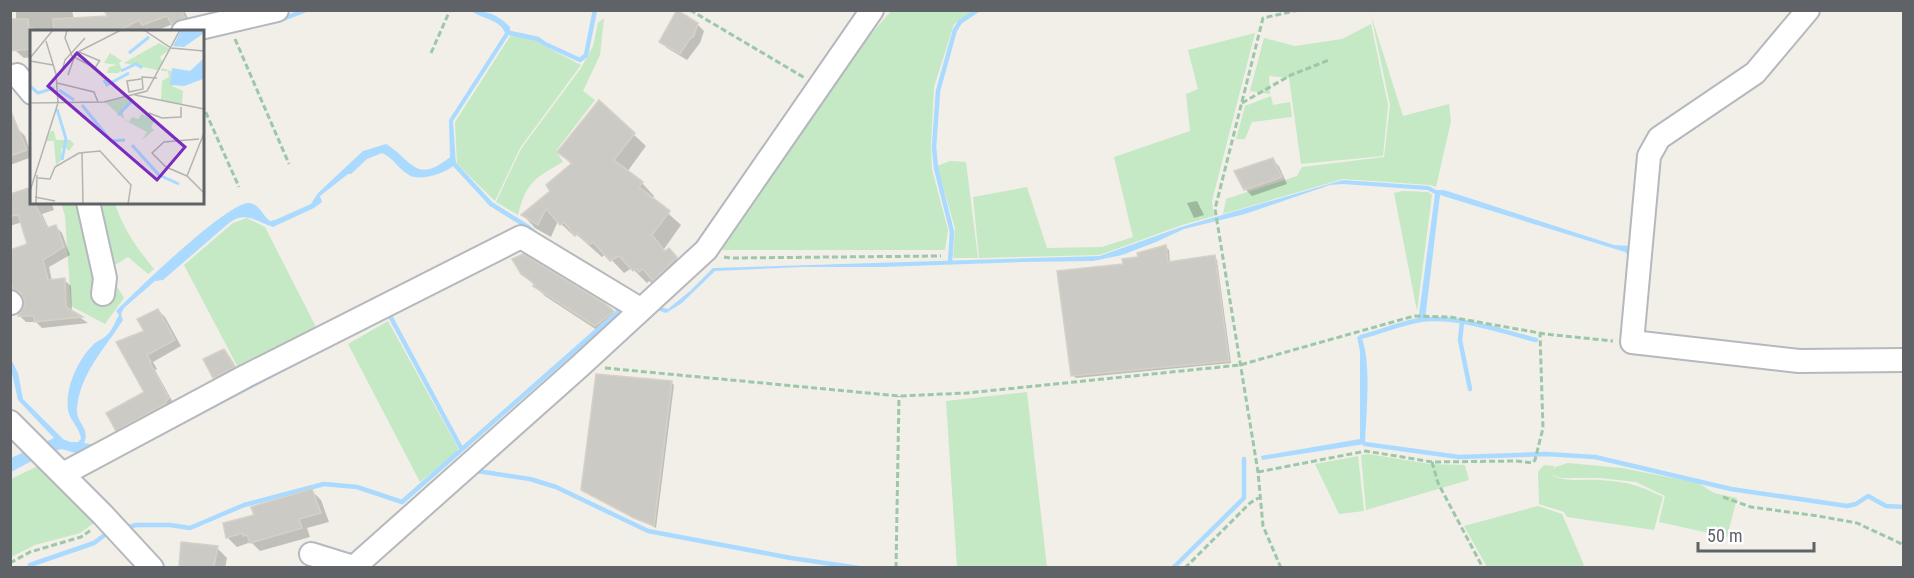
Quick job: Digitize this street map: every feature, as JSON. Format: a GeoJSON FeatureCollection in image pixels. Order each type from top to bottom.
{"type":"FeatureCollection","features":[{"type":"Feature","properties":{"kind":"street"},"geometry":{"type":"LineString","coordinates":[[192,30],[277,10]]}},
{"type":"Feature","properties":{"kind":"street"},"geometry":{"type":"LineString","coordinates":[[311,554],[353,567],[580,366],[705,250],[872,10]]}},
{"type":"Feature","properties":{"kind":"street"},"geometry":{"type":"LineString","coordinates":[[1808,10],[1755,73],[1659,138],[1649,156],[1632,342],[1799,361],[1904,360]]}},
{"type":"Feature","properties":{"kind":"street"},"geometry":{"type":"LineString","coordinates":[[88,204],[105,278],[103,294]]}},
{"type":"Feature","properties":{"kind":"street"},"geometry":{"type":"LineString","coordinates":[[63,474],[246,376],[520,237],[640,309]]}},
{"type":"Feature","properties":{"kind":"street"},"geometry":{"type":"LineString","coordinates":[[10,422],[152,567]]}},
{"type":"Feature","properties":{"kind":"path"},"geometry":{"type":"LineString","coordinates":[[431,53],[450,10]]}},
{"type":"Feature","properties":{"kind":"path"},"geometry":{"type":"LineString","coordinates":[[690,10],[706,22],[787,66],[819,87]]}},
{"type":"Feature","properties":{"kind":"path"},"geometry":{"type":"LineString","coordinates":[[1281,567],[1263,526],[1258,472],[1215,209],[1263,18],[1299,10]]}},
{"type":"Feature","properties":{"kind":"path"},"geometry":{"type":"LineString","coordinates":[[227,22],[289,164]]}},
{"type":"Feature","properties":{"kind":"path"},"geometry":{"type":"LineString","coordinates":[[1241,104],[1291,75],[1329,60]]}},
{"type":"Feature","properties":{"kind":"path"},"geometry":{"type":"LineString","coordinates":[[204,109],[239,188]]}},
{"type":"Feature","properties":{"kind":"path"},"geometry":{"type":"LineString","coordinates":[[705,250],[730,258],[942,256]]}},
{"type":"Feature","properties":{"kind":"path"},"geometry":{"type":"LineString","coordinates":[[580,366],[899,396],[967,393],[1240,365],[1414,316],[1450,317],[1540,333],[1632,342]]}},
{"type":"Feature","properties":{"kind":"path"},"geometry":{"type":"LineString","coordinates":[[1258,472],[1366,452],[1432,462],[1517,461],[1532,463],[1535,460],[1543,428],[1540,333]]}},
{"type":"Feature","properties":{"kind":"path"},"geometry":{"type":"LineString","coordinates":[[896,567],[899,396]]}},
{"type":"Feature","properties":{"kind":"path"},"geometry":{"type":"LineString","coordinates":[[1432,462],[1442,492],[1482,567]]}},
{"type":"Feature","properties":{"kind":"path"},"geometry":{"type":"LineString","coordinates":[[1185,567],[1250,503],[1260,497]]}},
{"type":"Feature","properties":{"kind":"path"},"geometry":{"type":"LineString","coordinates":[[1723,497],[1751,507],[1857,523],[1904,545]]}},
{"type":"Feature","properties":{"kind":"path"},"geometry":{"type":"LineString","coordinates":[[10,564],[30,552],[81,537],[99,525],[103,515]]}},
{"type":"Feature","properties":{"kind":"green space"},"geometry":{"type":"Polygon","coordinates":[[[891,11],[974,11],[954,24],[934,87],[932,169],[948,230],[945,250],[721,250],[717,248],[828,84],[891,11]]]}},
{"type":"Feature","properties":{"kind":"green space"},"geometry":{"type":"Polygon","coordinates":[[[1371,15],[1403,116],[1449,104],[1451,121],[1436,187],[1343,179],[1223,214],[1226,199],[1297,176],[1302,167],[1384,157],[1390,105],[1371,15]]]}},
{"type":"Feature","properties":{"kind":"green space"},"geometry":{"type":"Polygon","coordinates":[[[604,18],[600,55],[583,91],[595,100],[556,151],[563,162],[533,182],[524,195],[518,215],[496,202],[521,149],[581,68],[593,46],[598,23],[604,18]]]}},
{"type":"Feature","properties":{"kind":"green space"},"geometry":{"type":"Polygon","coordinates":[[[1371,24],[1388,105],[1383,156],[1301,164],[1289,78],[1269,76],[1270,94],[1250,91],[1264,38],[1295,46],[1342,39],[1371,24]]]}},
{"type":"Feature","properties":{"kind":"green space"},"geometry":{"type":"Polygon","coordinates":[[[1255,33],[1212,201],[1214,216],[1182,225],[1100,255],[979,258],[973,197],[1027,187],[1047,248],[1102,247],[1133,237],[1114,157],[1190,131],[1186,94],[1198,89],[1188,50],[1255,33]]]}},
{"type":"Feature","properties":{"kind":"green space"},"geometry":{"type":"Polygon","coordinates":[[[511,35],[537,40],[581,65],[520,148],[495,201],[457,164],[455,122],[511,35]]]}},
{"type":"Feature","properties":{"kind":"green space"},"geometry":{"type":"Polygon","coordinates":[[[1271,96],[1273,105],[1290,102],[1292,117],[1252,122],[1245,139],[1236,139],[1245,106],[1271,96]]]}},
{"type":"Feature","properties":{"kind":"green space"},"geometry":{"type":"Polygon","coordinates":[[[950,161],[966,162],[978,258],[953,258],[955,228],[937,166],[950,161]]]}},
{"type":"Feature","properties":{"kind":"green space"},"geometry":{"type":"Polygon","coordinates":[[[1428,192],[1432,195],[1417,311],[1394,193],[1428,192]]]}},
{"type":"Feature","properties":{"kind":"green space"},"geometry":{"type":"Polygon","coordinates":[[[61,204],[115,204],[131,238],[154,269],[148,274],[128,257],[107,270],[124,298],[105,324],[71,306],[65,216],[61,204]]]}},
{"type":"Feature","properties":{"kind":"green space"},"geometry":{"type":"Polygon","coordinates":[[[247,218],[265,227],[318,331],[241,373],[184,265],[233,223],[247,218]]]}},
{"type":"Feature","properties":{"kind":"green space"},"geometry":{"type":"Polygon","coordinates":[[[388,321],[458,448],[456,453],[420,482],[348,344],[388,321]]]}},
{"type":"Feature","properties":{"kind":"green space"},"geometry":{"type":"Polygon","coordinates":[[[1027,392],[1047,567],[957,567],[946,401],[1027,392]]]}},
{"type":"Feature","properties":{"kind":"green space"},"geometry":{"type":"Polygon","coordinates":[[[1368,454],[1430,464],[1465,465],[1469,480],[1366,510],[1361,455],[1368,454]]]}},
{"type":"Feature","properties":{"kind":"green space"},"geometry":{"type":"Polygon","coordinates":[[[1358,456],[1364,511],[1339,514],[1315,464],[1358,456]]]}},
{"type":"Feature","properties":{"kind":"green space"},"geometry":{"type":"Polygon","coordinates":[[[1568,463],[1622,468],[1698,483],[1714,493],[1737,498],[1727,537],[1659,522],[1665,496],[1636,482],[1600,478],[1562,478],[1550,474],[1556,477],[1568,480],[1625,483],[1663,497],[1654,530],[1567,517],[1564,512],[1539,504],[1538,472],[1544,465],[1554,466],[1553,470],[1555,467],[1568,463]]]}},
{"type":"Feature","properties":{"kind":"green space"},"geometry":{"type":"Polygon","coordinates":[[[38,466],[94,523],[80,533],[35,545],[11,557],[11,479],[38,466]]]}},
{"type":"Feature","properties":{"kind":"green space"},"geometry":{"type":"Polygon","coordinates":[[[1538,506],[1562,514],[1584,565],[1579,568],[1487,567],[1464,526],[1538,506]]]}},
{"type":"Feature","properties":{"kind":"water"},"geometry":{"type":"Polygon","coordinates":[[[472,11],[488,13],[501,19],[510,27],[510,33],[453,121],[456,164],[446,170],[420,178],[405,173],[382,153],[367,159],[351,174],[320,196],[322,202],[314,208],[273,227],[245,217],[229,223],[163,280],[155,281],[124,308],[121,314],[123,320],[88,372],[79,395],[77,413],[86,433],[84,443],[91,444],[92,449],[477,270],[111,462],[61,449],[43,455],[11,472],[11,458],[54,438],[18,400],[10,357],[18,373],[23,399],[63,439],[78,442],[81,439],[69,414],[68,393],[73,376],[82,359],[94,344],[111,331],[119,315],[116,311],[161,268],[223,216],[239,206],[250,203],[270,221],[275,220],[311,204],[318,193],[363,151],[386,144],[409,163],[422,169],[439,165],[450,157],[449,120],[505,33],[503,28],[495,22],[472,11]]]}},
{"type":"Feature","properties":{"kind":"water"},"geometry":{"type":"Polygon","coordinates":[[[1343,180],[1429,186],[1614,245],[1632,246],[1629,256],[1625,252],[1440,195],[1425,320],[1418,321],[1435,194],[1427,190],[1343,184],[1330,185],[1245,214],[1184,229],[1122,255],[1093,261],[715,271],[682,303],[666,313],[657,310],[659,307],[668,309],[713,268],[1100,256],[1181,227],[1343,180]]]}},
{"type":"Feature","properties":{"kind":"water"},"geometry":{"type":"Polygon","coordinates":[[[1361,336],[1367,374],[1365,444],[1262,460],[1261,456],[1360,439],[1360,351],[1357,337],[1361,336]]]}},
{"type":"Feature","properties":{"kind":"building"},"geometry":{"type":"Polygon","coordinates":[[[104,10],[181,10],[185,18],[172,25],[167,16],[142,25],[139,20],[121,30],[54,30],[53,19],[107,16],[104,10]]]}},
{"type":"Feature","properties":{"kind":"building"},"geometry":{"type":"Polygon","coordinates":[[[677,10],[698,23],[694,36],[680,54],[659,42],[677,10]]]}},
{"type":"Feature","properties":{"kind":"building"},"geometry":{"type":"Polygon","coordinates":[[[11,19],[28,19],[29,28],[32,28],[30,30],[30,49],[10,51],[11,19]]]}},
{"type":"Feature","properties":{"kind":"building"},"geometry":{"type":"Polygon","coordinates":[[[599,100],[635,133],[614,160],[643,182],[639,187],[670,211],[652,235],[665,251],[669,248],[677,257],[653,281],[643,269],[639,272],[636,269],[633,271],[619,256],[610,261],[593,242],[589,245],[578,233],[575,236],[564,222],[560,225],[546,209],[538,225],[521,215],[550,191],[546,185],[572,163],[557,152],[599,100]]]}},
{"type":"Feature","properties":{"kind":"building"},"geometry":{"type":"Polygon","coordinates":[[[10,109],[27,150],[10,156],[10,109]]]}},
{"type":"Feature","properties":{"kind":"building"},"geometry":{"type":"Polygon","coordinates":[[[1273,158],[1282,177],[1244,190],[1234,171],[1273,158]]]}},
{"type":"Feature","properties":{"kind":"building"},"geometry":{"type":"Polygon","coordinates":[[[30,188],[30,204],[35,204],[47,228],[56,225],[64,247],[43,260],[48,280],[65,278],[66,307],[83,317],[34,322],[34,316],[18,316],[24,307],[24,300],[21,293],[13,289],[10,279],[10,250],[27,244],[18,214],[10,217],[10,194],[30,188]]]}},
{"type":"Feature","properties":{"kind":"building"},"geometry":{"type":"Polygon","coordinates":[[[1166,245],[1168,262],[1215,255],[1229,361],[1071,376],[1057,271],[1123,264],[1122,259],[1138,257],[1137,253],[1166,245]]]}},
{"type":"Feature","properties":{"kind":"building"},"geometry":{"type":"Polygon","coordinates":[[[523,254],[614,311],[595,326],[533,286],[535,284],[521,274],[512,259],[523,254]]]}},
{"type":"Feature","properties":{"kind":"building"},"geometry":{"type":"Polygon","coordinates":[[[158,309],[175,340],[147,355],[169,398],[166,403],[116,431],[106,413],[144,392],[116,342],[144,331],[137,319],[158,309]]]}},
{"type":"Feature","properties":{"kind":"building"},"geometry":{"type":"Polygon","coordinates":[[[224,349],[235,367],[213,378],[203,359],[224,349]]]}},
{"type":"Feature","properties":{"kind":"building"},"geometry":{"type":"Polygon","coordinates":[[[596,374],[672,381],[654,526],[581,490],[596,374]]]}},
{"type":"Feature","properties":{"kind":"building"},"geometry":{"type":"Polygon","coordinates":[[[312,489],[321,513],[299,519],[302,528],[250,543],[247,535],[243,536],[243,533],[226,538],[223,523],[254,515],[251,507],[312,489]]]}},
{"type":"Feature","properties":{"kind":"building"},"geometry":{"type":"Polygon","coordinates":[[[181,542],[218,546],[214,567],[179,567],[181,542]]]}},
{"type":"Feature","properties":{"kind":"waterway"},"geometry":{"type":"LineString","coordinates":[[283,19],[306,10]]}},
{"type":"Feature","properties":{"kind":"waterway"},"geometry":{"type":"LineString","coordinates":[[510,33],[538,39],[580,60],[586,55],[595,10]]}},
{"type":"Feature","properties":{"kind":"waterway"},"geometry":{"type":"LineString","coordinates":[[950,262],[952,232],[936,168],[934,147],[938,91],[955,30],[960,22],[978,10]]}},
{"type":"Feature","properties":{"kind":"waterway"},"geometry":{"type":"LineString","coordinates":[[455,165],[491,204],[536,234]]}},
{"type":"Feature","properties":{"kind":"waterway"},"geometry":{"type":"LineString","coordinates":[[125,528],[136,525],[170,525],[190,528],[244,505],[324,484],[357,487],[402,502],[619,311],[614,304]]}},
{"type":"Feature","properties":{"kind":"waterway"},"geometry":{"type":"LineString","coordinates":[[390,316],[461,448]]}},
{"type":"Feature","properties":{"kind":"waterway"},"geometry":{"type":"LineString","coordinates":[[1361,337],[1413,321],[1434,319],[1479,325],[1536,340]]}},
{"type":"Feature","properties":{"kind":"waterway"},"geometry":{"type":"LineString","coordinates":[[1462,322],[1460,340],[1470,389]]}},
{"type":"Feature","properties":{"kind":"waterway"},"geometry":{"type":"LineString","coordinates":[[1365,444],[1459,457],[1546,454],[1595,457],[1731,489],[1847,506],[1856,504],[1868,496],[1886,506],[1904,507]]}},
{"type":"Feature","properties":{"kind":"waterway"},"geometry":{"type":"LineString","coordinates":[[1173,568],[1244,498],[1244,459]]}},
{"type":"Feature","properties":{"kind":"waterway"},"geometry":{"type":"LineString","coordinates":[[477,471],[530,479],[556,487],[648,531],[791,558],[859,568]]}},
{"type":"Feature","properties":{"kind":"waterway"},"geometry":{"type":"LineString","coordinates":[[29,568],[30,565],[94,543],[110,531]]}}]}
